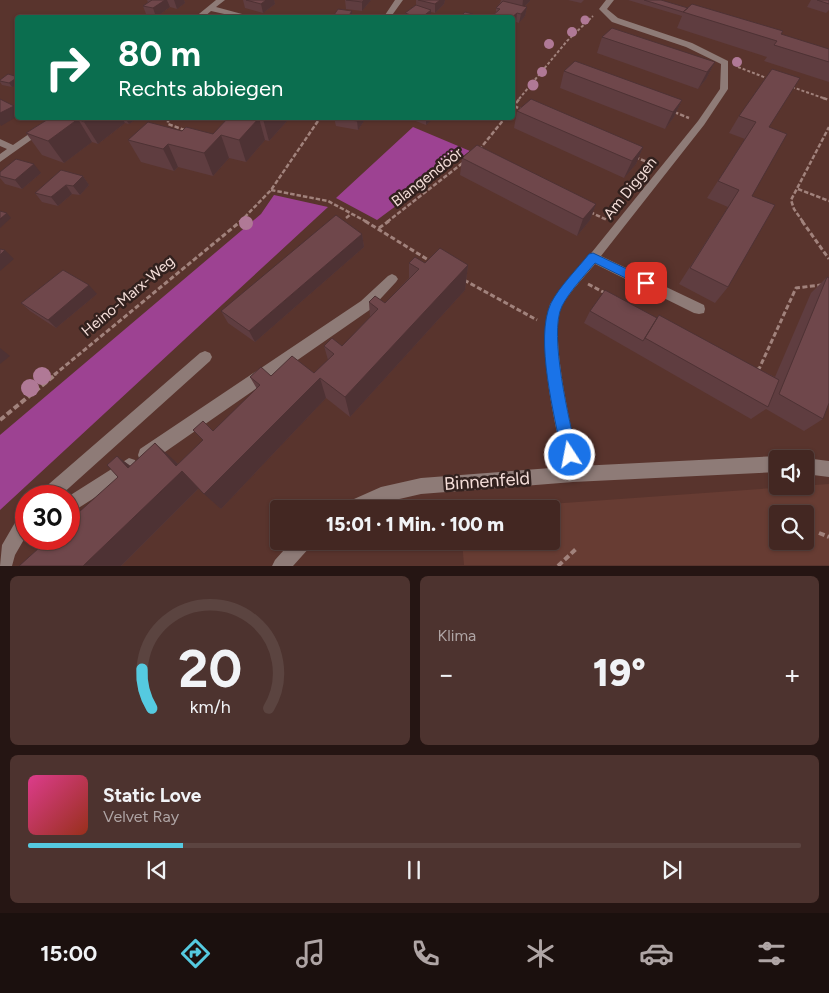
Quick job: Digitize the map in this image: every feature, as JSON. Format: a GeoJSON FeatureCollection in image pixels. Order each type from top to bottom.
{"type":"FeatureCollection","features":[{"type":"Feature","properties":{"kind":"street"},"geometry":{"type":"LineString","coordinates":[[200,15],[221,0]]}},
{"type":"Feature","properties":{"kind":"street"},"geometry":{"type":"LineString","coordinates":[[388,15],[399,0]]}},
{"type":"Feature","properties":{"kind":"street"},"geometry":{"type":"LineString","coordinates":[[610,0],[603,9],[614,20],[688,45],[725,63]]}},
{"type":"Feature","properties":{"kind":"street"},"geometry":{"type":"LineString","coordinates":[[209,8],[240,15]]}},
{"type":"Feature","properties":{"kind":"street","name":"Am Diggen"},"geometry":{"type":"LineString","coordinates":[[573,474],[555,378],[551,325],[556,304],[701,123],[724,89],[725,63]]}},
{"type":"Feature","properties":{"kind":"street"},"geometry":{"type":"LineString","coordinates":[[0,159],[54,120]]}},
{"type":"Feature","properties":{"kind":"street"},"geometry":{"type":"LineString","coordinates":[[0,142],[14,149]]}},
{"type":"Feature","properties":{"kind":"street"},"geometry":{"type":"LineString","coordinates":[[593,257],[699,309]]}},
{"type":"Feature","properties":{"kind":"street"},"geometry":{"type":"LineString","coordinates":[[80,499],[366,305],[392,279]]}},
{"type":"Feature","properties":{"kind":"street"},"geometry":{"type":"LineString","coordinates":[[60,485],[205,357]]}},
{"type":"Feature","properties":{"kind":"street","name":"Binnenfeld"},"geometry":{"type":"LineString","coordinates":[[370,500],[381,495],[421,486],[573,474],[769,464]]}},
{"type":"Feature","properties":{"kind":"street"},"geometry":{"type":"LineString","coordinates":[[814,467],[829,469]]}},
{"type":"Feature","properties":{"kind":"street"},"geometry":{"type":"LineString","coordinates":[[5,558],[15,540]]}},
{"type":"Feature","properties":{"kind":"street"},"geometry":{"type":"LineString","coordinates":[[5,558],[15,548]]}},
{"type":"Feature","properties":{"kind":"street"},"geometry":{"type":"LineString","coordinates":[[281,566],[296,550]]}},
{"type":"Feature","properties":{"kind":"path"},"geometry":{"type":"LineString","coordinates":[[515,105],[567,41],[595,14]]}},
{"type":"Feature","properties":{"kind":"path"},"geometry":{"type":"LineString","coordinates":[[725,63],[777,81]]}},
{"type":"Feature","properties":{"kind":"path"},"geometry":{"type":"LineString","coordinates":[[786,84],[829,100]]}},
{"type":"Feature","properties":{"kind":"path"},"geometry":{"type":"LineString","coordinates":[[515,108],[532,114]]}},
{"type":"Feature","properties":{"kind":"path"},"geometry":{"type":"LineString","coordinates":[[666,109],[701,123]]}},
{"type":"Feature","properties":{"kind":"path"},"geometry":{"type":"LineString","coordinates":[[168,120],[168,124],[192,133]]}},
{"type":"Feature","properties":{"kind":"path","name":"Heino-Marx-Weg"},"geometry":{"type":"LineString","coordinates":[[0,420],[249,214],[271,190],[319,120]]}},
{"type":"Feature","properties":{"kind":"path","name":"Blangendöör"},"geometry":{"type":"LineString","coordinates":[[476,154],[503,120]]}},
{"type":"Feature","properties":{"kind":"path"},"geometry":{"type":"LineString","coordinates":[[829,127],[791,200],[794,210],[829,259]]}},
{"type":"Feature","properties":{"kind":"path"},"geometry":{"type":"LineString","coordinates":[[629,154],[664,169]]}},
{"type":"Feature","properties":{"kind":"path","name":"Blangendöör"},"geometry":{"type":"LineString","coordinates":[[379,228],[468,160]]}},
{"type":"Feature","properties":{"kind":"path"},"geometry":{"type":"LineString","coordinates":[[798,188],[829,201]]}},
{"type":"Feature","properties":{"kind":"path"},"geometry":{"type":"LineString","coordinates":[[271,190],[328,201],[379,228],[432,263]]}},
{"type":"Feature","properties":{"kind":"path"},"geometry":{"type":"LineString","coordinates":[[585,209],[618,226]]}},
{"type":"Feature","properties":{"kind":"path"},"geometry":{"type":"LineString","coordinates":[[346,218],[351,214]]}},
{"type":"Feature","properties":{"kind":"path"},"geometry":{"type":"LineString","coordinates":[[418,263],[424,258]]}},
{"type":"Feature","properties":{"kind":"path"},"geometry":{"type":"LineString","coordinates":[[458,277],[528,316],[551,325]]}},
{"type":"Feature","properties":{"kind":"path"},"geometry":{"type":"LineString","coordinates":[[576,278],[611,296]]}},
{"type":"Feature","properties":{"kind":"path"},"geometry":{"type":"LineString","coordinates":[[754,370],[759,369],[796,288],[829,284]]}},
{"type":"Feature","properties":{"kind":"path"},"geometry":{"type":"LineString","coordinates":[[819,533],[829,537]]}},
{"type":"Feature","properties":{"kind":"path"},"geometry":{"type":"LineString","coordinates":[[558,566],[576,549]]}},
{"type":"Feature","properties":{"kind":"shaded area"},"geometry":{"type":"Polygon","coordinates":[[[413,127],[470,151],[377,220],[336,198],[413,127]]]}},
{"type":"Feature","properties":{"kind":"shaded area"},"geometry":{"type":"Polygon","coordinates":[[[274,195],[328,207],[27,485],[15,485],[15,496],[0,510],[0,435],[261,214],[274,195]]]}},
{"type":"Feature","properties":{"kind":"shaded area"},"geometry":{"type":"Polygon","coordinates":[[[829,484],[829,565],[464,565],[463,550],[560,550],[560,503],[769,488],[769,495],[814,495],[814,485],[829,484]]]}},
{"type":"Feature","properties":{"kind":"building"},"geometry":{"type":"Polygon","coordinates":[[[152,0],[165,0],[153,8],[143,6],[152,0]]]}},
{"type":"Feature","properties":{"kind":"building"},"geometry":{"type":"Polygon","coordinates":[[[246,0],[266,0],[261,4],[246,0]]]}},
{"type":"Feature","properties":{"kind":"building"},"geometry":{"type":"Polygon","coordinates":[[[346,0],[364,0],[362,2],[346,0]]]}},
{"type":"Feature","properties":{"kind":"building"},"geometry":{"type":"Polygon","coordinates":[[[418,0],[440,0],[435,4],[418,0]]]}},
{"type":"Feature","properties":{"kind":"building"},"geometry":{"type":"Polygon","coordinates":[[[644,0],[661,0],[688,8],[683,12],[644,0]]]}},
{"type":"Feature","properties":{"kind":"building"},"geometry":{"type":"Polygon","coordinates":[[[817,0],[829,0],[829,4],[817,0]]]}},
{"type":"Feature","properties":{"kind":"building"},"geometry":{"type":"Polygon","coordinates":[[[503,1],[527,7],[521,14],[517,13],[515,15],[493,15],[500,9],[496,8],[503,1]]]}},
{"type":"Feature","properties":{"kind":"building"},"geometry":{"type":"Polygon","coordinates":[[[692,4],[783,31],[781,34],[829,49],[829,62],[774,45],[777,41],[683,12],[692,4]]]}},
{"type":"Feature","properties":{"kind":"building"},"geometry":{"type":"Polygon","coordinates":[[[416,5],[431,10],[425,15],[405,13],[416,5]]]}},
{"type":"Feature","properties":{"kind":"building"},"geometry":{"type":"Polygon","coordinates":[[[338,9],[352,11],[349,15],[334,15],[338,9]]]}},
{"type":"Feature","properties":{"kind":"building"},"geometry":{"type":"Polygon","coordinates":[[[465,12],[473,14],[472,15],[462,15],[465,12]]]}},
{"type":"Feature","properties":{"kind":"building"},"geometry":{"type":"Polygon","coordinates":[[[612,28],[715,62],[707,72],[602,37],[612,28]]]}},
{"type":"Feature","properties":{"kind":"building"},"geometry":{"type":"Polygon","coordinates":[[[575,61],[682,100],[673,112],[564,71],[575,61]]]}},
{"type":"Feature","properties":{"kind":"building"},"geometry":{"type":"Polygon","coordinates":[[[772,69],[800,78],[769,127],[787,134],[752,196],[775,205],[728,287],[690,268],[739,190],[718,181],[756,122],[739,116],[772,69]]]}},
{"type":"Feature","properties":{"kind":"building"},"geometry":{"type":"Polygon","coordinates":[[[8,74],[15,76],[15,79],[9,83],[0,80],[8,74]]]}},
{"type":"Feature","properties":{"kind":"building"},"geometry":{"type":"Polygon","coordinates":[[[0,99],[14,106],[0,113],[0,99]]]}},
{"type":"Feature","properties":{"kind":"building"},"geometry":{"type":"Polygon","coordinates":[[[531,99],[643,147],[632,161],[517,111],[531,99]]]}},
{"type":"Feature","properties":{"kind":"building"},"geometry":{"type":"Polygon","coordinates":[[[47,120],[77,120],[48,141],[26,133],[47,120]]]}},
{"type":"Feature","properties":{"kind":"building"},"geometry":{"type":"Polygon","coordinates":[[[226,120],[257,120],[239,140],[221,135],[204,153],[168,144],[163,149],[128,140],[148,122],[182,131],[186,127],[213,134],[226,120]]]}},
{"type":"Feature","properties":{"kind":"building"},"geometry":{"type":"Polygon","coordinates":[[[477,145],[596,204],[583,219],[462,158],[477,145]]]}},
{"type":"Feature","properties":{"kind":"building"},"geometry":{"type":"Polygon","coordinates":[[[16,159],[34,164],[15,180],[0,176],[0,172],[16,159]]]}},
{"type":"Feature","properties":{"kind":"building"},"geometry":{"type":"Polygon","coordinates":[[[61,170],[83,176],[73,186],[66,185],[51,197],[35,193],[61,170]]]}},
{"type":"Feature","properties":{"kind":"building"},"geometry":{"type":"Polygon","coordinates":[[[0,211],[7,213],[0,219],[0,211]]]}},
{"type":"Feature","properties":{"kind":"building"},"geometry":{"type":"Polygon","coordinates":[[[336,215],[362,234],[249,331],[221,311],[336,215]]]}},
{"type":"Feature","properties":{"kind":"building"},"geometry":{"type":"Polygon","coordinates":[[[440,248],[468,265],[345,397],[320,378],[204,494],[182,471],[83,566],[19,566],[37,550],[80,550],[80,511],[118,477],[107,465],[117,456],[128,468],[155,443],[176,466],[203,440],[193,430],[203,421],[213,431],[260,385],[250,377],[261,367],[271,376],[292,356],[314,373],[334,354],[324,346],[332,338],[342,346],[378,309],[369,302],[375,296],[385,303],[419,269],[409,263],[415,257],[425,263],[440,248]]]}},
{"type":"Feature","properties":{"kind":"building"},"geometry":{"type":"Polygon","coordinates":[[[63,270],[89,285],[48,320],[21,303],[63,270]]]}},
{"type":"Feature","properties":{"kind":"building"},"geometry":{"type":"Polygon","coordinates":[[[827,277],[829,278],[829,403],[823,419],[779,394],[827,277]]]}},
{"type":"Feature","properties":{"kind":"building"},"geometry":{"type":"Polygon","coordinates":[[[605,290],[657,318],[643,341],[590,311],[605,290]]]}},
{"type":"Feature","properties":{"kind":"building"},"geometry":{"type":"Polygon","coordinates":[[[659,315],[779,380],[768,407],[645,338],[659,315]]]}},
{"type":"Feature","properties":{"kind":"route"},"geometry":{"type":"LineString","coordinates":[[570,455],[555,378],[551,325],[556,304],[593,257],[646,283]]}}]}
